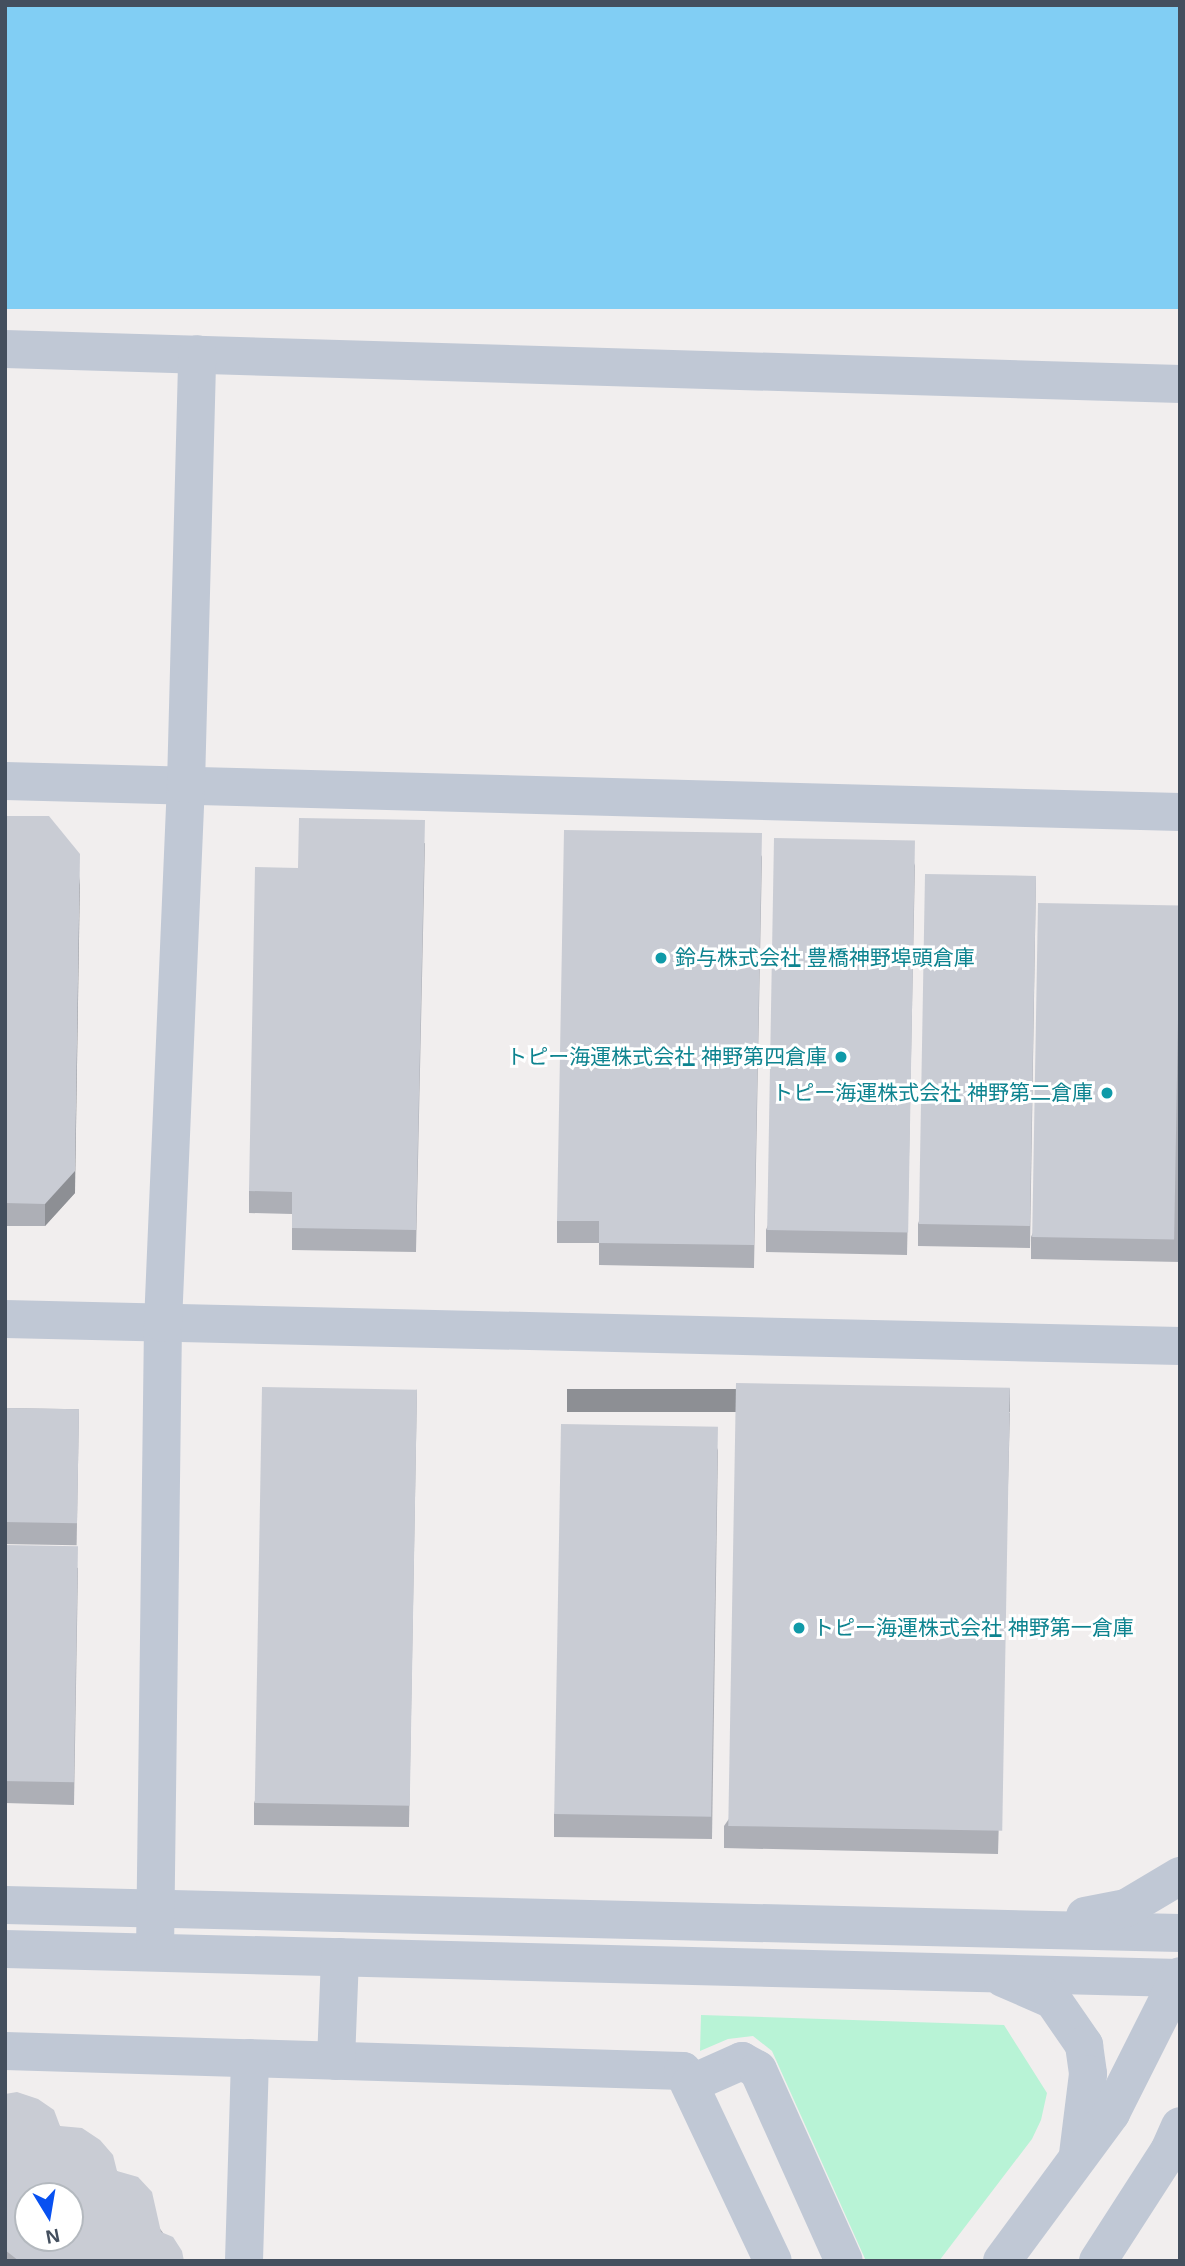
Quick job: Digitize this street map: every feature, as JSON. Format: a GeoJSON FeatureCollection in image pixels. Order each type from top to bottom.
{"type":"FeatureCollection","features":[{"type":"Feature","properties":{"kind":"street"},"geometry":{"type":"LineString","coordinates":[[5,349],[1180,384]]}},
{"type":"Feature","properties":{"kind":"street"},"geometry":{"type":"LineString","coordinates":[[155,1952],[163,1324],[186,784],[197,354]]}},
{"type":"Feature","properties":{"kind":"street"},"geometry":{"type":"LineString","coordinates":[[5,781],[1180,812]]}},
{"type":"Feature","properties":{"kind":"street"},"geometry":{"type":"LineString","coordinates":[[5,1319],[1180,1346]]}},
{"type":"Feature","properties":{"kind":"street"},"geometry":{"type":"LineString","coordinates":[[971,1928],[1126,1909],[1180,1876]]}},
{"type":"Feature","properties":{"kind":"street"},"geometry":{"type":"LineString","coordinates":[[5,1905],[1180,1933]]}},
{"type":"Feature","properties":{"kind":"street"},"geometry":{"type":"LineString","coordinates":[[5,1949],[974,1970],[1179,1978],[1115,2106],[1075,2166],[1002,2261]]}},
{"type":"Feature","properties":{"kind":"street"},"geometry":{"type":"LineString","coordinates":[[336,2061],[340,1957]]}},
{"type":"Feature","properties":{"kind":"street"},"geometry":{"type":"LineString","coordinates":[[974,1970],[1022,1983],[1053,2000],[1084,2045],[1088,2074],[1075,2166]]}},
{"type":"Feature","properties":{"kind":"street"},"geometry":{"type":"LineString","coordinates":[[5,2051],[683,2071],[773,2261]]}},
{"type":"Feature","properties":{"kind":"street"},"geometry":{"type":"LineString","coordinates":[[244,2261],[250,2058]]}},
{"type":"Feature","properties":{"kind":"street"},"geometry":{"type":"LineString","coordinates":[[690,2084],[742,2061],[758,2070],[844,2261]]}},
{"type":"Feature","properties":{"kind":"street"},"geometry":{"type":"LineString","coordinates":[[1098,2261],[1176,2137]]}},
{"type":"Feature","properties":{"kind":"green space"},"geometry":{"type":"Polygon","coordinates":[[[701,2015],[1004,2025],[1047,2093],[1041,2120],[1032,2139],[939,2261],[866,2261],[772,2051],[753,2036],[728,2039],[700,2051],[701,2015]]]}},
{"type":"Feature","properties":{"kind":"water"},"geometry":{"type":"Polygon","coordinates":[[[5,5],[1180,5],[1180,309],[5,309],[5,5]]]}},
{"type":"Feature","properties":{"kind":"building"},"geometry":{"type":"Polygon","coordinates":[[[5,816],[49,816],[80,854],[75,1171],[45,1204],[5,1203],[5,816]]]}},
{"type":"Feature","properties":{"kind":"building"},"geometry":{"type":"Polygon","coordinates":[[[299,818],[425,820],[416,1230],[292,1228],[292,1192],[249,1191],[255,867],[298,868],[299,818]]]}},
{"type":"Feature","properties":{"kind":"building","name":"鈴与株式会社 豊橋神野埠頭倉庫"},"geometry":{"type":"Polygon","coordinates":[[[564,830],[762,833],[754,1245],[599,1243],[599,1221],[557,1221],[564,830]]]}},
{"type":"Feature","properties":{"kind":"building","name":"トピー海運株式会社 神野第四倉庫"},"geometry":{"type":"Polygon","coordinates":[[[774,838],[915,840],[908,1232],[767,1230],[774,838]]]}},
{"type":"Feature","properties":{"kind":"building"},"geometry":{"type":"Polygon","coordinates":[[[925,874],[1036,876],[1030,1226],[919,1224],[925,874]]]}},
{"type":"Feature","properties":{"kind":"building","name":"トピー海運株式会社 神野第二倉庫"},"geometry":{"type":"Polygon","coordinates":[[[1038,903],[1180,905],[1174,1239],[1032,1237],[1038,903]]]}},
{"type":"Feature","properties":{"kind":"building"},"geometry":{"type":"Polygon","coordinates":[[[736,1383],[1010,1388],[1002,1831],[728,1826],[736,1383]]]}},
{"type":"Feature","properties":{"kind":"building"},"geometry":{"type":"Polygon","coordinates":[[[262,1387],[417,1390],[410,1806],[255,1803],[262,1387]]]}},
{"type":"Feature","properties":{"kind":"building"},"geometry":{"type":"Polygon","coordinates":[[[5,1408],[79,1409],[77,1523],[5,1522],[5,1408]]]}},
{"type":"Feature","properties":{"kind":"building"},"geometry":{"type":"Polygon","coordinates":[[[561,1424],[718,1427],[711,1817],[554,1814],[561,1424]]]}},
{"type":"Feature","properties":{"kind":"building"},"geometry":{"type":"Polygon","coordinates":[[[5,1545],[78,1546],[74,1782],[5,1781],[5,1545]]]}},
{"type":"Feature","properties":{"kind":"building"},"geometry":{"type":"Polygon","coordinates":[[[17,2092],[38,2099],[54,2110],[60,2126],[82,2128],[100,2140],[113,2155],[117,2171],[138,2177],[152,2192],[161,2232],[173,2237],[182,2251],[184,2261],[19,2261],[5,2250],[5,2094],[17,2092]]]}},
{"type":"Feature","properties":{"kind":"place","name":"鈴与株式会社 豊橋神野埠頭倉庫"},"geometry":{"type":"Point","coordinates":[661,958]}},
{"type":"Feature","properties":{"kind":"place","name":"トピー海運株式会社 神野第四倉庫"},"geometry":{"type":"Point","coordinates":[841,1057]}},
{"type":"Feature","properties":{"kind":"place","name":"トピー海運株式会社 神野第二倉庫"},"geometry":{"type":"Point","coordinates":[1107,1093]}},
{"type":"Feature","properties":{"kind":"place","name":"トピー海運株式会社 神野第一倉庫"},"geometry":{"type":"Point","coordinates":[799,1628]}}]}
